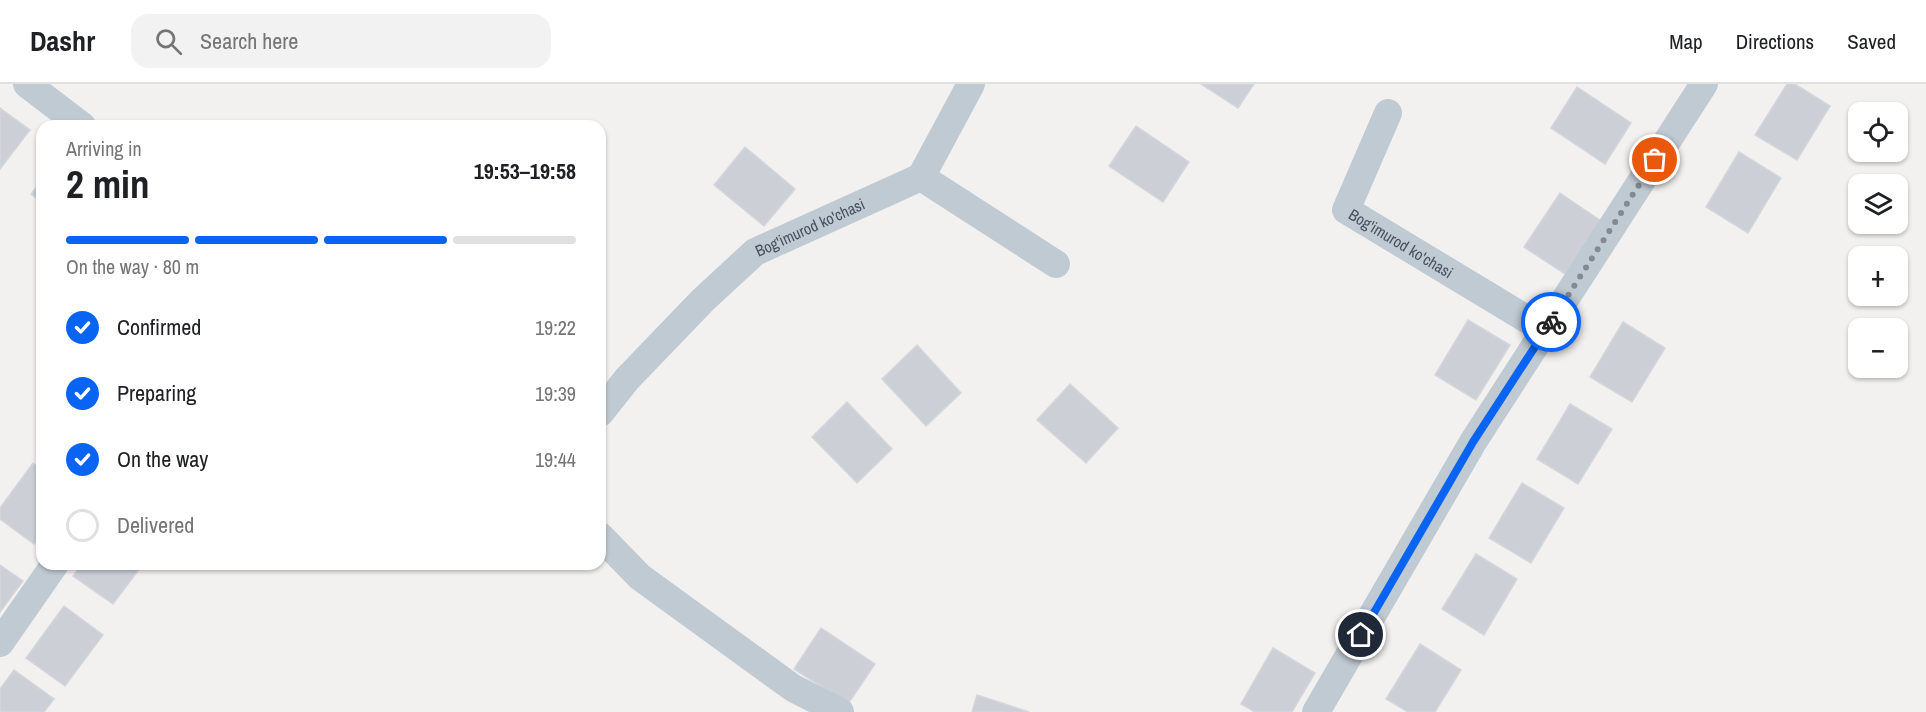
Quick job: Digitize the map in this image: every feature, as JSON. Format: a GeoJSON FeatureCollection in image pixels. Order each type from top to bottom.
{"type":"FeatureCollection","features":[{"type":"Feature","properties":{"kind":"street"},"geometry":{"type":"LineString","coordinates":[[27,84],[74,120]]}},
{"type":"Feature","properties":{"kind":"street"},"geometry":{"type":"LineString","coordinates":[[971,84],[921,177],[1056,264]]}},
{"type":"Feature","properties":{"kind":"street"},"geometry":{"type":"LineString","coordinates":[[1316,712],[1473,442],[1704,84]]}},
{"type":"Feature","properties":{"kind":"street","name":"Bog'imurod ko'chasi"},"geometry":{"type":"LineString","coordinates":[[1388,113],[1346,210],[1545,330]]}},
{"type":"Feature","properties":{"kind":"street","name":"Bog'imurod ko'chasi"},"geometry":{"type":"LineString","coordinates":[[606,405],[627,379],[704,300],[755,252],[921,177]]}},
{"type":"Feature","properties":{"kind":"street"},"geometry":{"type":"LineString","coordinates":[[606,542],[640,577],[793,688],[840,712]]}},
{"type":"Feature","properties":{"kind":"street"},"geometry":{"type":"LineString","coordinates":[[0,643],[51,570]]}},
{"type":"Feature","properties":{"kind":"building"},"geometry":{"type":"Polygon","coordinates":[[[1201,84],[1254,84],[1238,108],[1201,84]]]}},
{"type":"Feature","properties":{"kind":"building"},"geometry":{"type":"Polygon","coordinates":[[[1787,84],[1795,84],[1830,106],[1797,160],[1755,135],[1787,84]]]}},
{"type":"Feature","properties":{"kind":"building"},"geometry":{"type":"Polygon","coordinates":[[[1577,87],[1631,123],[1605,164],[1551,128],[1577,87]]]}},
{"type":"Feature","properties":{"kind":"building"},"geometry":{"type":"Polygon","coordinates":[[[0,108],[30,130],[0,169],[0,108]]]}},
{"type":"Feature","properties":{"kind":"building"},"geometry":{"type":"Polygon","coordinates":[[[1136,126],[1189,162],[1163,202],[1109,166],[1136,126]]]}},
{"type":"Feature","properties":{"kind":"building"},"geometry":{"type":"Polygon","coordinates":[[[745,147],[795,189],[764,226],[714,185],[745,147]]]}},
{"type":"Feature","properties":{"kind":"building"},"geometry":{"type":"Polygon","coordinates":[[[1739,152],[1781,178],[1748,233],[1706,207],[1739,152]]]}},
{"type":"Feature","properties":{"kind":"building"},"geometry":{"type":"Polygon","coordinates":[[[36,188],[36,198],[31,194],[36,188]]]}},
{"type":"Feature","properties":{"kind":"building"},"geometry":{"type":"Polygon","coordinates":[[[1560,193],[1601,221],[1565,274],[1524,247],[1560,193]]]}},
{"type":"Feature","properties":{"kind":"building"},"geometry":{"type":"Polygon","coordinates":[[[1468,320],[1510,345],[1476,400],[1435,375],[1468,320]]]}},
{"type":"Feature","properties":{"kind":"building"},"geometry":{"type":"Polygon","coordinates":[[[1623,322],[1665,348],[1632,402],[1590,377],[1623,322]]]}},
{"type":"Feature","properties":{"kind":"building"},"geometry":{"type":"Polygon","coordinates":[[[917,345],[961,393],[926,426],[882,379],[917,345]]]}},
{"type":"Feature","properties":{"kind":"building"},"geometry":{"type":"Polygon","coordinates":[[[1070,384],[1118,428],[1086,463],[1037,420],[1070,384]]]}},
{"type":"Feature","properties":{"kind":"building"},"geometry":{"type":"Polygon","coordinates":[[[847,402],[892,449],[857,483],[812,437],[847,402]]]}},
{"type":"Feature","properties":{"kind":"building"},"geometry":{"type":"Polygon","coordinates":[[[1570,404],[1612,429],[1578,484],[1537,459],[1570,404]]]}},
{"type":"Feature","properties":{"kind":"building"},"geometry":{"type":"Polygon","coordinates":[[[33,463],[36,465],[36,541],[34,544],[0,519],[0,508],[33,463]]]}},
{"type":"Feature","properties":{"kind":"building"},"geometry":{"type":"Polygon","coordinates":[[[1522,483],[1564,508],[1531,563],[1489,538],[1522,483]]]}},
{"type":"Feature","properties":{"kind":"building"},"geometry":{"type":"Polygon","coordinates":[[[1476,554],[1517,579],[1484,635],[1442,609],[1476,554]]]}},
{"type":"Feature","properties":{"kind":"building"},"geometry":{"type":"Polygon","coordinates":[[[0,565],[23,581],[0,612],[0,565]]]}},
{"type":"Feature","properties":{"kind":"building"},"geometry":{"type":"Polygon","coordinates":[[[78,570],[138,570],[113,604],[73,576],[78,570]]]}},
{"type":"Feature","properties":{"kind":"building"},"geometry":{"type":"Polygon","coordinates":[[[64,606],[103,635],[65,686],[26,658],[64,606]]]}},
{"type":"Feature","properties":{"kind":"building"},"geometry":{"type":"Polygon","coordinates":[[[821,628],[875,664],[848,704],[794,669],[821,628]]]}},
{"type":"Feature","properties":{"kind":"building"},"geometry":{"type":"Polygon","coordinates":[[[1420,644],[1461,670],[1435,712],[1408,712],[1386,699],[1420,644]]]}},
{"type":"Feature","properties":{"kind":"building"},"geometry":{"type":"Polygon","coordinates":[[[1273,648],[1315,673],[1292,712],[1255,712],[1241,704],[1273,648]]]}},
{"type":"Feature","properties":{"kind":"building"},"geometry":{"type":"Polygon","coordinates":[[[14,670],[54,699],[44,712],[0,712],[0,689],[14,670]]]}},
{"type":"Feature","properties":{"kind":"building"},"geometry":{"type":"Polygon","coordinates":[[[977,695],[1029,712],[972,712],[977,695]]]}},
{"type":"Feature","properties":{"kind":"way so far"},"geometry":{"type":"LineString","coordinates":[[1551,322],[1655,160]]}},
{"type":"Feature","properties":{"kind":"route"},"geometry":{"type":"LineString","coordinates":[[1361,635],[1473,442],[1551,322]]}}]}
